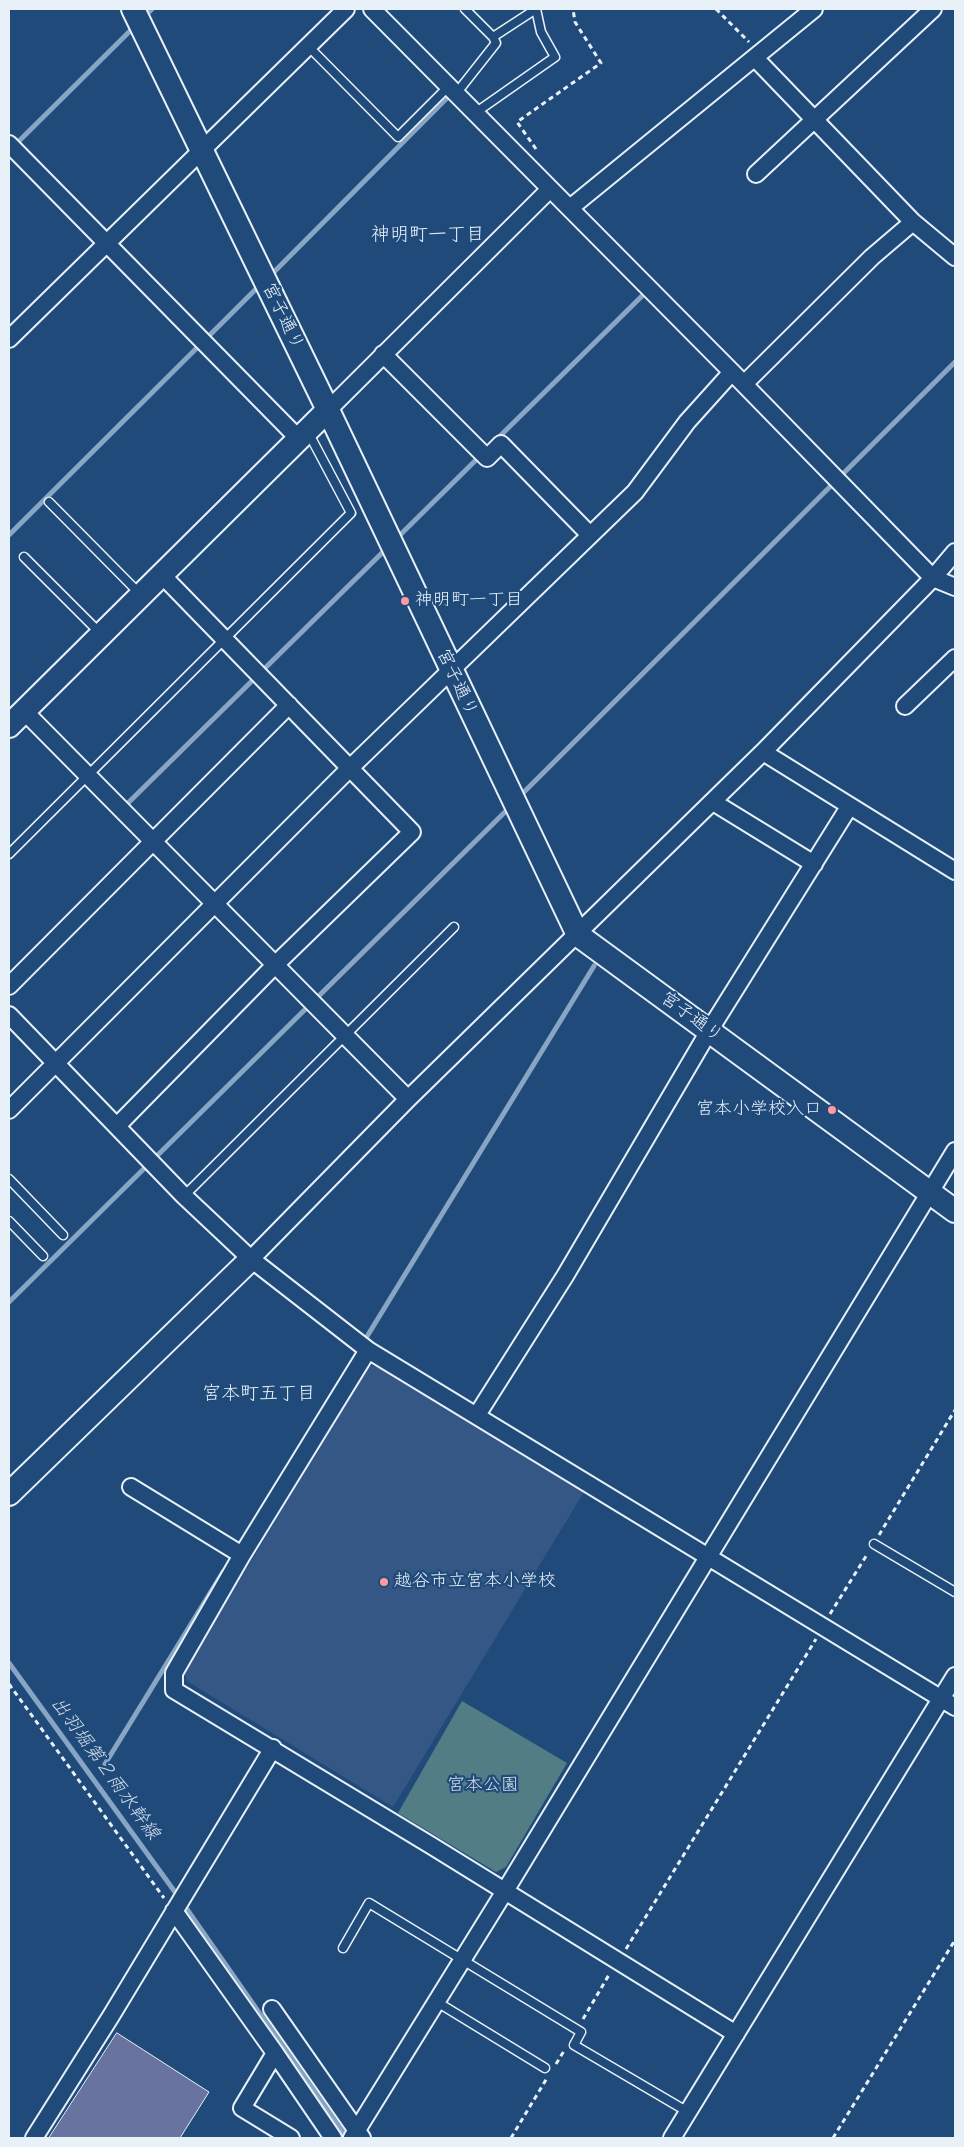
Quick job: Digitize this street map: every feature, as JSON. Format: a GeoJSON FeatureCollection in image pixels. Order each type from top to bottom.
{"type":"FeatureCollection","features":[{"type":"Feature","properties":{"kind":"street","name":"宮子通り"},"geometry":{"type":"LineString","coordinates":[[133,9],[328,410],[578,935],[955,1211]]}},
{"type":"Feature","properties":{"kind":"street"},"geometry":{"type":"LineString","coordinates":[[9,340],[200,150],[346,9]]}},
{"type":"Feature","properties":{"kind":"street"},"geometry":{"type":"LineString","coordinates":[[372,9],[744,384],[933,578],[955,587]]}},
{"type":"Feature","properties":{"kind":"street"},"geometry":{"type":"LineString","coordinates":[[570,208],[754,52],[814,9]]}},
{"type":"Feature","properties":{"kind":"street"},"geometry":{"type":"LineString","coordinates":[[756,174],[813,118],[933,9]]}},
{"type":"Feature","properties":{"kind":"street"},"geometry":{"type":"LineString","coordinates":[[754,52],[813,118],[913,222],[955,257]]}},
{"type":"Feature","properties":{"kind":"street"},"geometry":{"type":"LineString","coordinates":[[9,144],[106,243],[303,435]]}},
{"type":"Feature","properties":{"kind":"street"},"geometry":{"type":"LineString","coordinates":[[408,1099],[88,775],[16,719],[550,189]]}},
{"type":"Feature","properties":{"kind":"street"},"geometry":{"type":"LineString","coordinates":[[744,384],[872,257],[913,222]]}},
{"type":"Feature","properties":{"kind":"street"},"geometry":{"type":"LineString","coordinates":[[383,354],[486,458],[501,444],[590,535]]}},
{"type":"Feature","properties":{"kind":"street"},"geometry":{"type":"LineString","coordinates":[[9,1110],[350,768],[635,492],[687,422],[732,372]]}},
{"type":"Feature","properties":{"kind":"street"},"geometry":{"type":"LineString","coordinates":[[9,1494],[251,1258],[408,1099],[713,802],[933,578],[955,552]]}},
{"type":"Feature","properties":{"kind":"street"},"geometry":{"type":"LineString","coordinates":[[117,1126],[275,965],[412,832],[162,575]]}},
{"type":"Feature","properties":{"kind":"street"},"geometry":{"type":"LineString","coordinates":[[905,706],[955,658]]}},
{"type":"Feature","properties":{"kind":"street"},"geometry":{"type":"LineString","coordinates":[[9,986],[289,705]]}},
{"type":"Feature","properties":{"kind":"street"},"geometry":{"type":"LineString","coordinates":[[763,752],[955,871]]}},
{"type":"Feature","properties":{"kind":"street"},"geometry":{"type":"LineString","coordinates":[[713,802],[814,864]]}},
{"type":"Feature","properties":{"kind":"street"},"geometry":{"type":"LineString","coordinates":[[477,1415],[565,1276],[710,1031],[850,807]]}},
{"type":"Feature","properties":{"kind":"street"},"geometry":{"type":"LineString","coordinates":[[9,1015],[184,1196],[251,1258],[368,1350],[948,1703]]}},
{"type":"Feature","properties":{"kind":"street"},"geometry":{"type":"LineString","coordinates":[[272,2009],[357,2136],[462,1960],[955,1151]]}},
{"type":"Feature","properties":{"kind":"street"},"geometry":{"type":"LineString","coordinates":[[368,1350],[242,1555],[174,1674],[174,1690],[273,1748],[736,2034]]}},
{"type":"Feature","properties":{"kind":"street"},"geometry":{"type":"LineString","coordinates":[[131,1487],[242,1555]]}},
{"type":"Feature","properties":{"kind":"street"},"geometry":{"type":"LineString","coordinates":[[672,2138],[736,2034],[948,1703],[955,1676]]}},
{"type":"Feature","properties":{"kind":"street"},"geometry":{"type":"LineString","coordinates":[[34,2138],[111,2016],[273,1748]]}},
{"type":"Feature","properties":{"kind":"street"},"geometry":{"type":"LineString","coordinates":[[174,1911],[333,2138]]}},
{"type":"Feature","properties":{"kind":"street"},"geometry":{"type":"LineString","coordinates":[[275,2053],[242,2108],[291,2138]]}},
{"type":"Feature","properties":{"kind":"lane"},"geometry":{"type":"LineString","coordinates":[[308,46],[398,137],[452,91],[496,43],[493,37],[465,9]]}},
{"type":"Feature","properties":{"kind":"lane"},"geometry":{"type":"LineString","coordinates":[[475,114],[556,57],[541,32],[536,9],[493,37]]}},
{"type":"Feature","properties":{"kind":"lane"},"geometry":{"type":"LineString","coordinates":[[9,854],[351,513],[303,435]]}},
{"type":"Feature","properties":{"kind":"lane"},"geometry":{"type":"LineString","coordinates":[[49,502],[141,595]]}},
{"type":"Feature","properties":{"kind":"lane"},"geometry":{"type":"LineString","coordinates":[[24,557],[102,634]]}},
{"type":"Feature","properties":{"kind":"lane"},"geometry":{"type":"LineString","coordinates":[[184,1196],[454,927]]}},
{"type":"Feature","properties":{"kind":"lane"},"geometry":{"type":"LineString","coordinates":[[9,1179],[62,1235]]}},
{"type":"Feature","properties":{"kind":"lane"},"geometry":{"type":"LineString","coordinates":[[9,1221],[43,1256]]}},
{"type":"Feature","properties":{"kind":"lane"},"geometry":{"type":"LineString","coordinates":[[874,1544],[955,1592]]}},
{"type":"Feature","properties":{"kind":"lane"},"geometry":{"type":"LineString","coordinates":[[343,1948],[369,1903],[577,2029],[581,2032],[574,2045],[688,2112]]}},
{"type":"Feature","properties":{"kind":"lane"},"geometry":{"type":"LineString","coordinates":[[437,2002],[547,2071]]}},
{"type":"Feature","properties":{"kind":"path"},"geometry":{"type":"LineString","coordinates":[[538,152],[517,122],[601,63],[575,22],[573,9]]}},
{"type":"Feature","properties":{"kind":"path"},"geometry":{"type":"LineString","coordinates":[[716,9],[754,52]]}},
{"type":"Feature","properties":{"kind":"path"},"geometry":{"type":"LineString","coordinates":[[554,2067],[955,1410]]}},
{"type":"Feature","properties":{"kind":"path"},"geometry":{"type":"LineString","coordinates":[[9,1684],[174,1911]]}},
{"type":"Feature","properties":{"kind":"path"},"geometry":{"type":"LineString","coordinates":[[834,2138],[955,1940]]}},
{"type":"Feature","properties":{"kind":"path"},"geometry":{"type":"LineString","coordinates":[[511,2138],[547,2071]]}},
{"type":"Feature","properties":{"kind":"shaded area","name":"越谷市立宮本小学校"},"geometry":{"type":"Polygon","coordinates":[[[369,1366],[380,1367],[584,1492],[393,1807],[187,1681],[184,1672],[369,1366]]]}},
{"type":"Feature","properties":{"kind":"green space","name":"宮本公園"},"geometry":{"type":"Polygon","coordinates":[[[462,1701],[567,1763],[506,1867],[496,1872],[398,1813],[462,1701]]]}},
{"type":"Feature","properties":{"kind":"building"},"geometry":{"type":"Polygon","coordinates":[[[117,2033],[209,2092],[180,2138],[49,2138],[117,2033]]]}},
{"type":"Feature","properties":{"kind":"waterway"},"geometry":{"type":"LineString","coordinates":[[144,17],[152,9]]}},
{"type":"Feature","properties":{"kind":"waterway"},"geometry":{"type":"LineString","coordinates":[[14,146],[134,27]]}},
{"type":"Feature","properties":{"kind":"waterway"},"geometry":{"type":"LineString","coordinates":[[270,276],[446,99]]}},
{"type":"Feature","properties":{"kind":"waterway"},"geometry":{"type":"LineString","coordinates":[[9,535],[260,285]]}},
{"type":"Feature","properties":{"kind":"waterway"},"geometry":{"type":"LineString","coordinates":[[496,440],[642,296]]}},
{"type":"Feature","properties":{"kind":"waterway"},"geometry":{"type":"LineString","coordinates":[[518,798],[955,362]]}},
{"type":"Feature","properties":{"kind":"waterway"},"geometry":{"type":"LineString","coordinates":[[397,538],[481,455]]}},
{"type":"Feature","properties":{"kind":"waterway"},"geometry":{"type":"LineString","coordinates":[[127,804],[387,548]]}},
{"type":"Feature","properties":{"kind":"waterway"},"geometry":{"type":"LineString","coordinates":[[9,1302],[511,806]]}},
{"type":"Feature","properties":{"kind":"waterway"},"geometry":{"type":"LineString","coordinates":[[363,1343],[594,966]]}},
{"type":"Feature","properties":{"kind":"waterway"},"geometry":{"type":"LineString","coordinates":[[105,1764],[223,1572]]}},
{"type":"Feature","properties":{"kind":"waterway","name":"出羽堀第２雨水幹線"},"geometry":{"type":"LineString","coordinates":[[9,1663],[175,1892]]}},
{"type":"Feature","properties":{"kind":"waterway","name":"出羽堀第２雨水幹線"},"geometry":{"type":"LineString","coordinates":[[184,1905],[343,2133]]}},
{"type":"Feature","properties":{"kind":"place","name":"神明町一丁目"},"geometry":{"type":"Point","coordinates":[405,601]}},
{"type":"Feature","properties":{"kind":"place","name":"宮本小学校入口"},"geometry":{"type":"Point","coordinates":[832,1110]}},
{"type":"Feature","properties":{"kind":"place","name":"越谷市立宮本小学校"},"geometry":{"type":"Point","coordinates":[384,1582]}},
{"type":"Feature","properties":{"kind":"district","name":"神明町一丁目"},"geometry":{"type":"Point","coordinates":[428,236]}},
{"type":"Feature","properties":{"kind":"district","name":"宮本町五丁目"},"geometry":{"type":"Point","coordinates":[259,1395]}}]}
